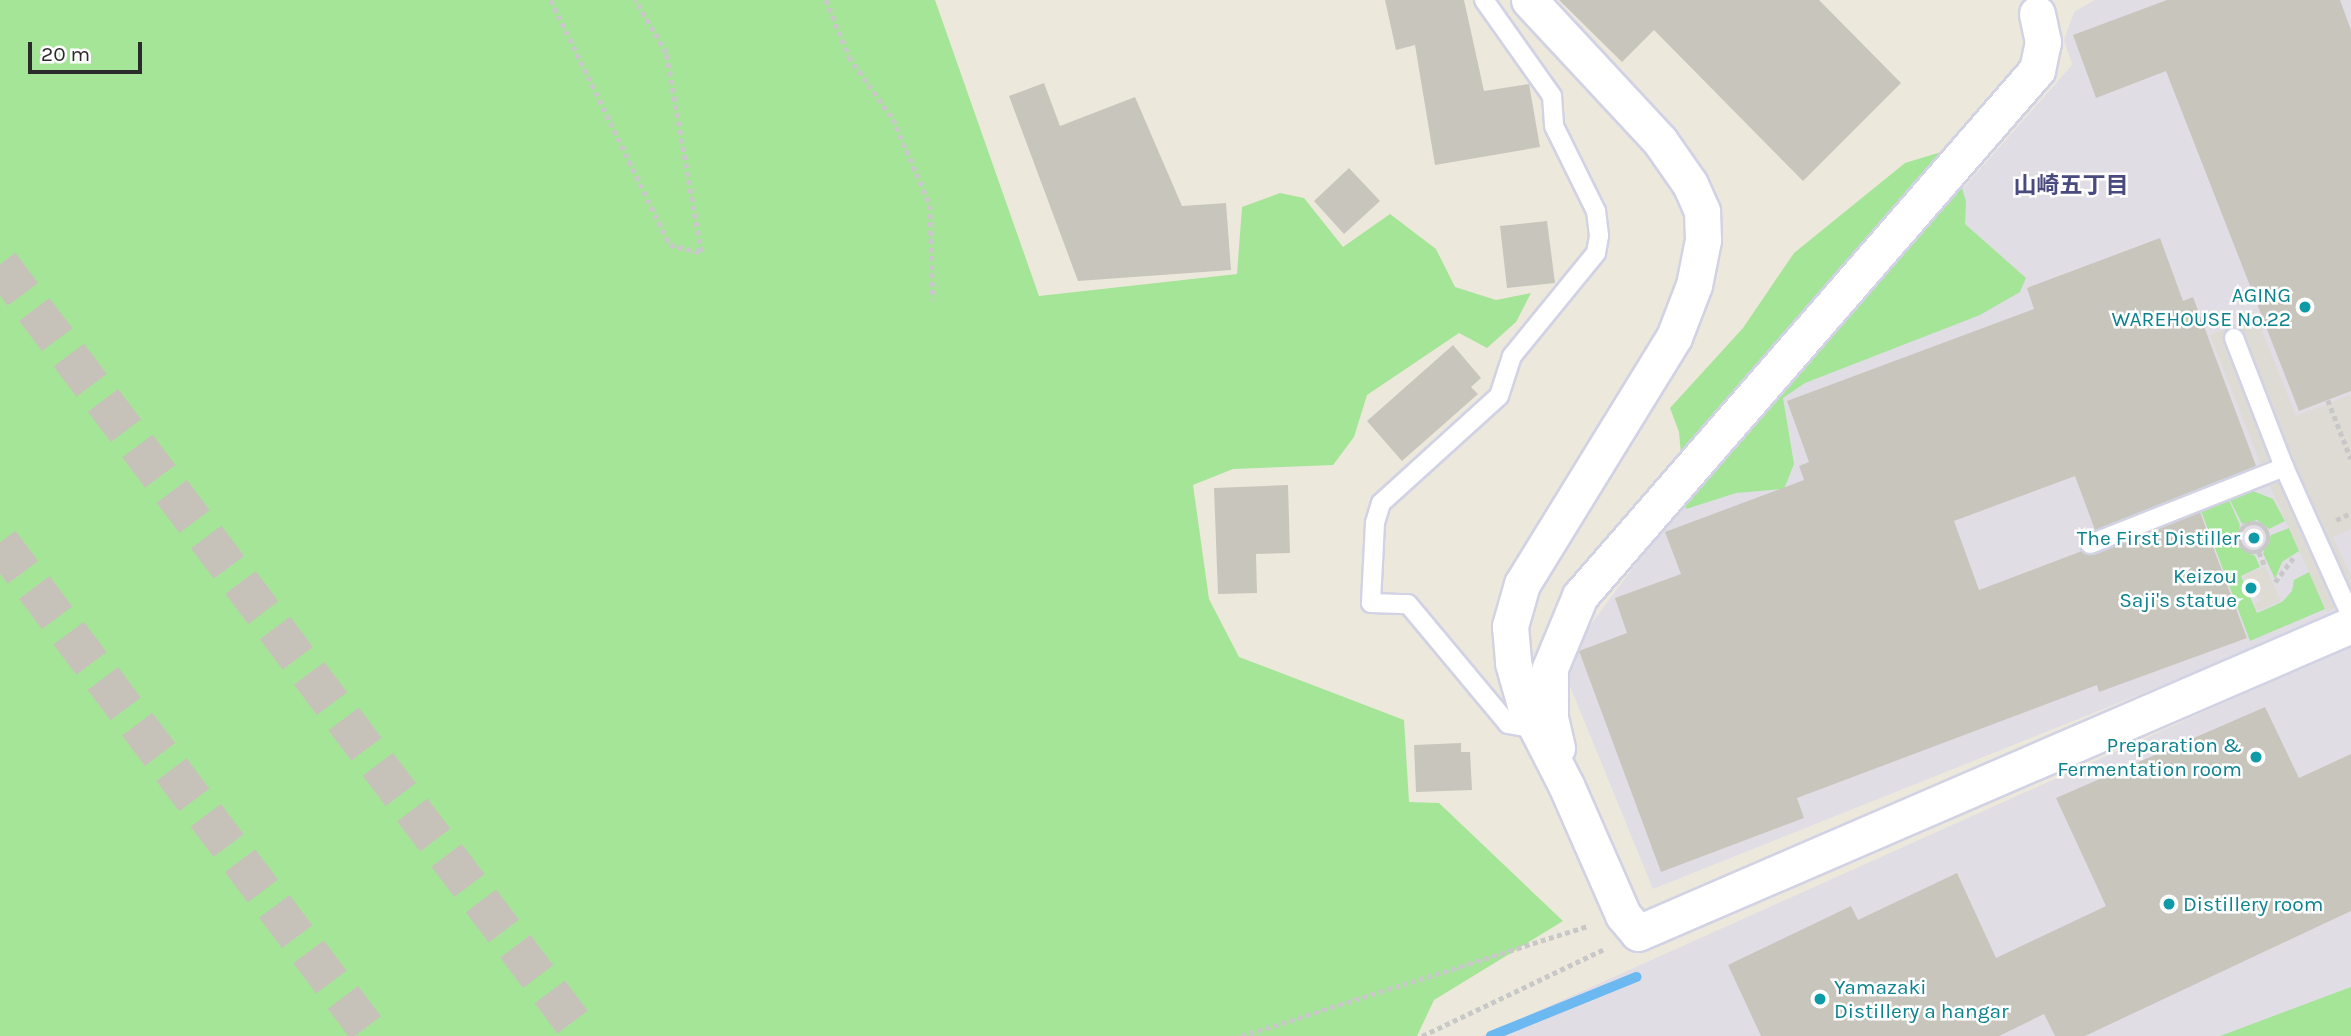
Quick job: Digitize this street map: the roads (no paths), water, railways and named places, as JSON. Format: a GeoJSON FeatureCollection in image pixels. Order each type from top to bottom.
{"type":"FeatureCollection","features":[{"type":"Feature","properties":{"kind":"street"},"geometry":{"type":"LineString","coordinates":[[1529,0],[1660,141],[1694,193],[1702,211],[1703,240],[1694,285],[1674,337],[1522,584],[1510,626],[1513,663],[1525,705],[1566,785],[1630,924],[2351,625]]}},
{"type":"Feature","properties":{"kind":"street"},"geometry":{"type":"LineString","coordinates":[[1566,785],[1550,718],[1550,667],[1580,596],[2037,70],[2043,42],[2032,7]]}},
{"type":"Feature","properties":{"kind":"lane"},"geometry":{"type":"LineString","coordinates":[[1483,0],[1552,96],[1553,126],[1595,211],[1599,236],[1596,253],[1513,356],[1499,396],[1381,503],[1375,523],[1371,603],[1408,604],[1508,724],[1537,729]]}},
{"type":"Feature","properties":{"kind":"lane"},"geometry":{"type":"LineString","coordinates":[[2234,338],[2284,467],[2351,616]]}},
{"type":"Feature","properties":{"kind":"lane"},"geometry":{"type":"LineString","coordinates":[[2090,544],[2284,467]]}},
{"type":"Feature","properties":{"kind":"waterway"},"geometry":{"type":"LineString","coordinates":[[1491,1036],[1636,977]]}},
{"type":"Feature","properties":{"kind":"tunnel"},"geometry":{"type":"LineString","coordinates":[[0,264],[583,1036]]}},
{"type":"Feature","properties":{"kind":"tunnel"},"geometry":{"type":"LineString","coordinates":[[0,542],[372,1036]]}},
{"type":"Feature","properties":{"kind":"place","name":"AGING WAREHOUSE No.22"},"geometry":{"type":"Point","coordinates":[2305,307]}},
{"type":"Feature","properties":{"kind":"place","name":"The First Distiller"},"geometry":{"type":"Point","coordinates":[2254,538]}},
{"type":"Feature","properties":{"kind":"place","name":"Keizou Saji's statue"},"geometry":{"type":"Point","coordinates":[2251,588]}},
{"type":"Feature","properties":{"kind":"place","name":"Preparation & Fermentation room"},"geometry":{"type":"Point","coordinates":[2256,757]}},
{"type":"Feature","properties":{"kind":"place","name":"Distillery room"},"geometry":{"type":"Point","coordinates":[2169,904]}},
{"type":"Feature","properties":{"kind":"place","name":"Yamazaki Distillery a hangar"},"geometry":{"type":"Point","coordinates":[1820,999]}},
{"type":"Feature","properties":{"kind":"district","name":"山崎五丁目"},"geometry":{"type":"Point","coordinates":[2071,186]}}]}
